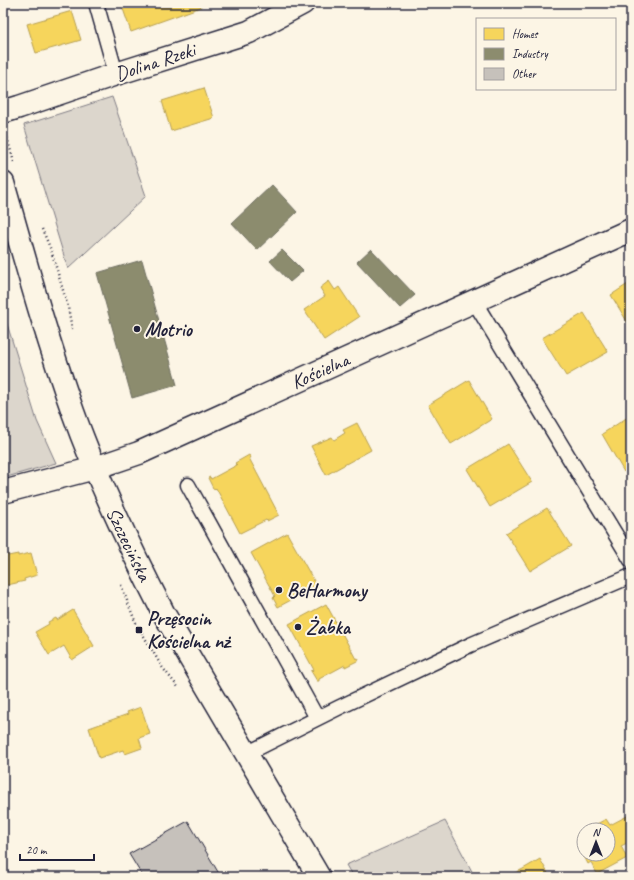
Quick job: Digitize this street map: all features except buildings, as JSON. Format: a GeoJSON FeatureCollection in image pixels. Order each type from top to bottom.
{"type":"FeatureCollection","features":[{"type":"Feature","properties":{"kind":"street","name":"Dolina Rzeki"},"geometry":{"type":"LineString","coordinates":[[3,112],[249,32],[303,3]]}},
{"type":"Feature","properties":{"kind":"street","name":"Szczecińska"},"geometry":{"type":"LineString","coordinates":[[3,183],[57,367],[73,413],[95,468],[127,540],[164,614],[319,877]]}},
{"type":"Feature","properties":{"kind":"street","name":"Kościelna"},"geometry":{"type":"LineString","coordinates":[[3,492],[109,464],[146,449],[631,230]]}},
{"type":"Feature","properties":{"kind":"lane"},"geometry":{"type":"LineString","coordinates":[[96,3],[116,74]]}},
{"type":"Feature","properties":{"kind":"lane"},"geometry":{"type":"LineString","coordinates":[[474,301],[631,560]]}},
{"type":"Feature","properties":{"kind":"lane"},"geometry":{"type":"LineString","coordinates":[[188,486],[317,718]]}},
{"type":"Feature","properties":{"kind":"lane"},"geometry":{"type":"LineString","coordinates":[[246,754],[317,718],[470,645],[631,576]]}},
{"type":"Feature","properties":{"kind":"shaded area"},"geometry":{"type":"Polygon","coordinates":[[[112,97],[146,196],[68,269],[24,125],[112,97]]]}},
{"type":"Feature","properties":{"kind":"shaded area"},"geometry":{"type":"Polygon","coordinates":[[[3,311],[37,421],[56,463],[3,478],[3,311]]]}},
{"type":"Feature","properties":{"kind":"shaded area"},"geometry":{"type":"Polygon","coordinates":[[[445,821],[475,877],[353,877],[346,865],[445,821]]]}},
{"type":"Feature","properties":{"kind":"place","name":"Motrio"},"geometry":{"type":"Point","coordinates":[137,329]}},
{"type":"Feature","properties":{"kind":"place","name":"BeHarmony"},"geometry":{"type":"Point","coordinates":[279,590]}},
{"type":"Feature","properties":{"kind":"place","name":"Żabka"},"geometry":{"type":"Point","coordinates":[298,627]}},
{"type":"Feature","properties":{"kind":"place","name":"Przęsocin Kościelna nż"},"geometry":{"type":"Point","coordinates":[139,630]}}]}
